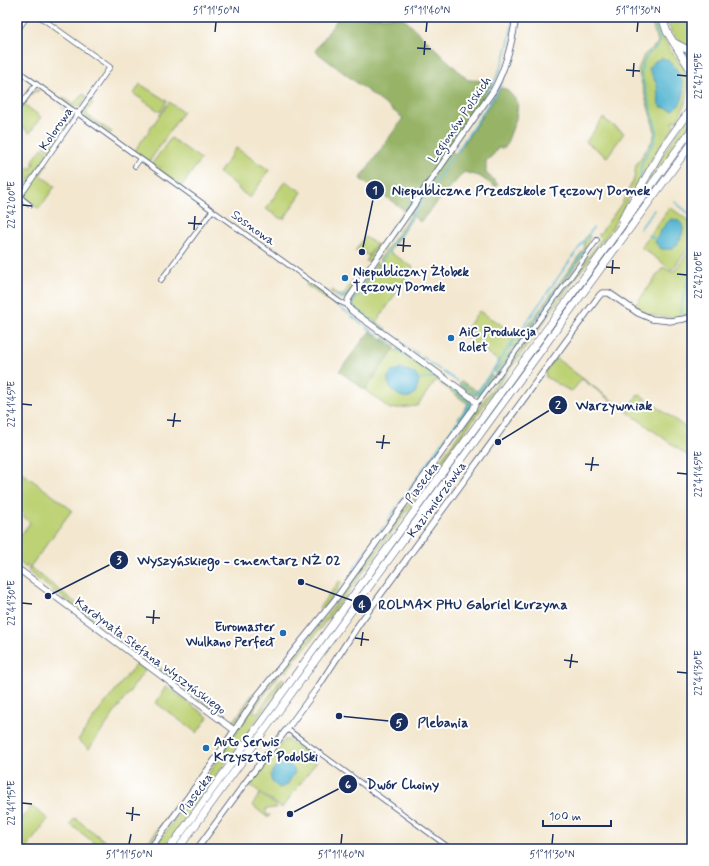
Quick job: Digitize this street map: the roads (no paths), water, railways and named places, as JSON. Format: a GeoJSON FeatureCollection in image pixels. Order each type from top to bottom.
{"type":"FeatureCollection","features":[{"type":"Feature","properties":{"kind":"highway"},"geometry":{"type":"LineString","coordinates":[[662,17],[664,27],[692,72]]}},
{"type":"Feature","properties":{"kind":"highway"},"geometry":{"type":"LineString","coordinates":[[673,42],[692,52]]}},
{"type":"Feature","properties":{"kind":"highway"},"geometry":{"type":"LineString","coordinates":[[597,261],[658,156],[692,103]]}},
{"type":"Feature","properties":{"kind":"highway"},"geometry":{"type":"LineString","coordinates":[[680,123],[692,107]]}},
{"type":"Feature","properties":{"kind":"highway","name":"Piasecka"},"geometry":{"type":"LineString","coordinates":[[170,849],[692,129]]}},
{"type":"Feature","properties":{"kind":"highway","name":"Piasecka"},"geometry":{"type":"LineString","coordinates":[[178,849],[692,142]]}},
{"type":"Feature","properties":{"kind":"street"},"geometry":{"type":"LineString","coordinates":[[17,31],[27,17]]}},
{"type":"Feature","properties":{"kind":"street","name":"Kolorowa"},"geometry":{"type":"LineString","coordinates":[[18,199],[110,68],[40,17]]}},
{"type":"Feature","properties":{"kind":"street","name":"Legionów Polskich"},"geometry":{"type":"LineString","coordinates":[[347,305],[349,298],[493,91],[503,71],[509,53],[516,17]]}},
{"type":"Feature","properties":{"kind":"street","name":"Sosnowa"},"geometry":{"type":"LineString","coordinates":[[17,70],[338,301],[347,305],[352,311],[472,398],[476,403]]}},
{"type":"Feature","properties":{"kind":"street"},"geometry":{"type":"LineString","coordinates":[[17,110],[36,84]]}},
{"type":"Feature","properties":{"kind":"street"},"geometry":{"type":"LineString","coordinates":[[135,166],[140,159]]}},
{"type":"Feature","properties":{"kind":"street"},"geometry":{"type":"LineString","coordinates":[[18,199],[30,204]]}},
{"type":"Feature","properties":{"kind":"street"},"geometry":{"type":"LineString","coordinates":[[161,280],[212,211]]}},
{"type":"Feature","properties":{"kind":"street"},"geometry":{"type":"LineString","coordinates":[[150,849],[206,772],[266,683],[334,601],[474,409],[476,403],[480,400],[528,336],[597,240]]}},
{"type":"Feature","properties":{"kind":"street","name":"Kazimierzówka"},"geometry":{"type":"LineString","coordinates":[[287,729],[380,594],[590,307],[602,293],[609,293],[638,313],[652,319],[670,321],[692,316]]}},
{"type":"Feature","properties":{"kind":"street","name":"Kardynała Stefana Wyszyńskiego"},"geometry":{"type":"LineString","coordinates":[[17,568],[234,730]]}},
{"type":"Feature","properties":{"kind":"street"},"geometry":{"type":"LineString","coordinates":[[197,849],[287,729],[451,849]]}},
{"type":"Feature","properties":{"kind":"water"},"geometry":{"type":"Polygon","coordinates":[[[662,58],[674,66],[679,73],[682,82],[683,98],[679,105],[672,110],[659,105],[657,85],[649,69],[655,61],[662,58]]]}},
{"type":"Feature","properties":{"kind":"water"},"geometry":{"type":"Polygon","coordinates":[[[671,219],[677,220],[681,223],[683,231],[679,241],[672,249],[661,249],[655,242],[666,224],[671,219]]]}},
{"type":"Feature","properties":{"kind":"water"},"geometry":{"type":"Polygon","coordinates":[[[403,369],[414,373],[419,379],[418,387],[414,394],[408,397],[402,397],[396,393],[388,382],[389,376],[393,371],[403,369]]]}},
{"type":"Feature","properties":{"kind":"water"},"geometry":{"type":"Polygon","coordinates":[[[284,762],[291,766],[295,772],[287,785],[280,788],[272,782],[271,776],[275,767],[284,762]]]}},
{"type":"Feature","properties":{"kind":"waterway"},"geometry":{"type":"LineString","coordinates":[[450,148],[483,101],[497,76],[506,52],[513,17]]}},
{"type":"Feature","properties":{"kind":"waterway"},"geometry":{"type":"LineString","coordinates":[[502,82],[512,57],[520,17]]}},
{"type":"Feature","properties":{"kind":"waterway"},"geometry":{"type":"LineString","coordinates":[[640,177],[642,162],[654,142],[657,131],[641,73],[646,58],[660,42],[653,17]]}},
{"type":"Feature","properties":{"kind":"waterway"},"geometry":{"type":"LineString","coordinates":[[679,77],[686,74]]}},
{"type":"Feature","properties":{"kind":"waterway"},"geometry":{"type":"LineString","coordinates":[[456,153],[501,85]]}},
{"type":"Feature","properties":{"kind":"waterway"},"geometry":{"type":"LineString","coordinates":[[407,209],[447,152]]}},
{"type":"Feature","properties":{"kind":"waterway"},"geometry":{"type":"LineString","coordinates":[[381,262],[453,156]]}},
{"type":"Feature","properties":{"kind":"waterway"},"geometry":{"type":"LineString","coordinates":[[675,202],[692,216]]}},
{"type":"Feature","properties":{"kind":"waterway"},"geometry":{"type":"LineString","coordinates":[[640,229],[654,210]]}},
{"type":"Feature","properties":{"kind":"waterway"},"geometry":{"type":"LineString","coordinates":[[370,263],[405,213]]}},
{"type":"Feature","properties":{"kind":"waterway"},"geometry":{"type":"LineString","coordinates":[[475,395],[593,228]]}},
{"type":"Feature","properties":{"kind":"waterway"},"geometry":{"type":"LineString","coordinates":[[648,235],[656,239]]}},
{"type":"Feature","properties":{"kind":"waterway"},"geometry":{"type":"LineString","coordinates":[[526,332],[585,250]]}},
{"type":"Feature","properties":{"kind":"waterway"},"geometry":{"type":"LineString","coordinates":[[371,276],[379,265]]}},
{"type":"Feature","properties":{"kind":"waterway"},"geometry":{"type":"LineString","coordinates":[[681,313],[684,292],[692,267]]}},
{"type":"Feature","properties":{"kind":"waterway"},"geometry":{"type":"LineString","coordinates":[[369,279],[353,303],[355,308],[371,320]]}},
{"type":"Feature","properties":{"kind":"waterway"},"geometry":{"type":"LineString","coordinates":[[336,296],[341,298],[348,294]]}},
{"type":"Feature","properties":{"kind":"waterway"},"geometry":{"type":"LineString","coordinates":[[333,303],[337,305]]}},
{"type":"Feature","properties":{"kind":"waterway"},"geometry":{"type":"LineString","coordinates":[[339,307],[349,314]]}},
{"type":"Feature","properties":{"kind":"waterway"},"geometry":{"type":"LineString","coordinates":[[351,316],[363,324]]}},
{"type":"Feature","properties":{"kind":"waterway"},"geometry":{"type":"LineString","coordinates":[[374,322],[386,331]]}},
{"type":"Feature","properties":{"kind":"waterway"},"geometry":{"type":"LineString","coordinates":[[366,327],[372,331]]}},
{"type":"Feature","properties":{"kind":"waterway"},"geometry":{"type":"LineString","coordinates":[[375,333],[380,337]]}},
{"type":"Feature","properties":{"kind":"waterway"},"geometry":{"type":"LineString","coordinates":[[389,333],[395,338]]}},
{"type":"Feature","properties":{"kind":"waterway"},"geometry":{"type":"LineString","coordinates":[[514,348],[524,335]]}},
{"type":"Feature","properties":{"kind":"waterway"},"geometry":{"type":"LineString","coordinates":[[383,339],[395,347]]}},
{"type":"Feature","properties":{"kind":"waterway"},"geometry":{"type":"LineString","coordinates":[[399,341],[408,347]]}},
{"type":"Feature","properties":{"kind":"waterway"},"geometry":{"type":"LineString","coordinates":[[411,349],[418,354]]}},
{"type":"Feature","properties":{"kind":"waterway"},"geometry":{"type":"LineString","coordinates":[[398,350],[435,377]]}},
{"type":"Feature","properties":{"kind":"waterway"},"geometry":{"type":"LineString","coordinates":[[495,373],[512,351]]}},
{"type":"Feature","properties":{"kind":"waterway"},"geometry":{"type":"LineString","coordinates":[[422,357],[427,360]]}},
{"type":"Feature","properties":{"kind":"waterway"},"geometry":{"type":"LineString","coordinates":[[430,363],[440,370]]}},
{"type":"Feature","properties":{"kind":"waterway"},"geometry":{"type":"LineString","coordinates":[[443,372],[457,381]]}},
{"type":"Feature","properties":{"kind":"waterway"},"geometry":{"type":"LineString","coordinates":[[419,379],[435,377],[468,401],[469,407],[460,421]]}},
{"type":"Feature","properties":{"kind":"waterway"},"geometry":{"type":"LineString","coordinates":[[460,383],[475,393],[479,393],[493,377]]}},
{"type":"Feature","properties":{"kind":"waterway"},"geometry":{"type":"LineString","coordinates":[[458,419],[471,402]]}},
{"type":"Feature","properties":{"kind":"waterway"},"geometry":{"type":"LineString","coordinates":[[444,440],[457,422]]}},
{"type":"Feature","properties":{"kind":"waterway"},"geometry":{"type":"LineString","coordinates":[[446,441],[458,423]]}},
{"type":"Feature","properties":{"kind":"waterway"},"geometry":{"type":"LineString","coordinates":[[434,453],[442,442]]}},
{"type":"Feature","properties":{"kind":"waterway"},"geometry":{"type":"LineString","coordinates":[[436,454],[443,444]]}},
{"type":"Feature","properties":{"kind":"waterway"},"geometry":{"type":"LineString","coordinates":[[421,472],[433,456]]}},
{"type":"Feature","properties":{"kind":"waterway"},"geometry":{"type":"LineString","coordinates":[[423,473],[434,457]]}},
{"type":"Feature","properties":{"kind":"waterway"},"geometry":{"type":"LineString","coordinates":[[410,488],[419,475]]}},
{"type":"Feature","properties":{"kind":"waterway"},"geometry":{"type":"LineString","coordinates":[[411,488],[420,476]]}},
{"type":"Feature","properties":{"kind":"waterway"},"geometry":{"type":"LineString","coordinates":[[399,504],[409,490]]}},
{"type":"Feature","properties":{"kind":"waterway"},"geometry":{"type":"LineString","coordinates":[[386,523],[397,507]]}},
{"type":"Feature","properties":{"kind":"waterway"},"geometry":{"type":"LineString","coordinates":[[373,542],[384,526]]}},
{"type":"Feature","properties":{"kind":"waterway"},"geometry":{"type":"LineString","coordinates":[[359,561],[369,547]]}},
{"type":"Feature","properties":{"kind":"waterway"},"geometry":{"type":"LineString","coordinates":[[354,568],[357,563]]}},
{"type":"Feature","properties":{"kind":"place","name":"Niepubliczne Przedszkole Tęczowy Domek"},"geometry":{"type":"Point","coordinates":[362,252]}},
{"type":"Feature","properties":{"kind":"place","name":"Niepubliczny Żłobek Tęczowy Domek"},"geometry":{"type":"Point","coordinates":[345,278]}},
{"type":"Feature","properties":{"kind":"place","name":"AiC Produkcja Rolet"},"geometry":{"type":"Point","coordinates":[451,338]}},
{"type":"Feature","properties":{"kind":"place","name":"Warzywniak"},"geometry":{"type":"Point","coordinates":[498,442]}},
{"type":"Feature","properties":{"kind":"place","name":"ROLMAX PHU Gabriel Kurzyna"},"geometry":{"type":"Point","coordinates":[301,582]}},
{"type":"Feature","properties":{"kind":"place","name":"Wyszyńskiego - cmentarz NŻ 02"},"geometry":{"type":"Point","coordinates":[48,596]}},
{"type":"Feature","properties":{"kind":"place","name":"Euromaster Wulkano Perfect"},"geometry":{"type":"Point","coordinates":[283,633]}},
{"type":"Feature","properties":{"kind":"place","name":"Plebania"},"geometry":{"type":"Point","coordinates":[339,716]}},
{"type":"Feature","properties":{"kind":"place","name":"Auto Serwis Krzysztof Podolski"},"geometry":{"type":"Point","coordinates":[206,748]}},
{"type":"Feature","properties":{"kind":"place","name":"Dwór Choiny"},"geometry":{"type":"Point","coordinates":[290,814]}}]}
